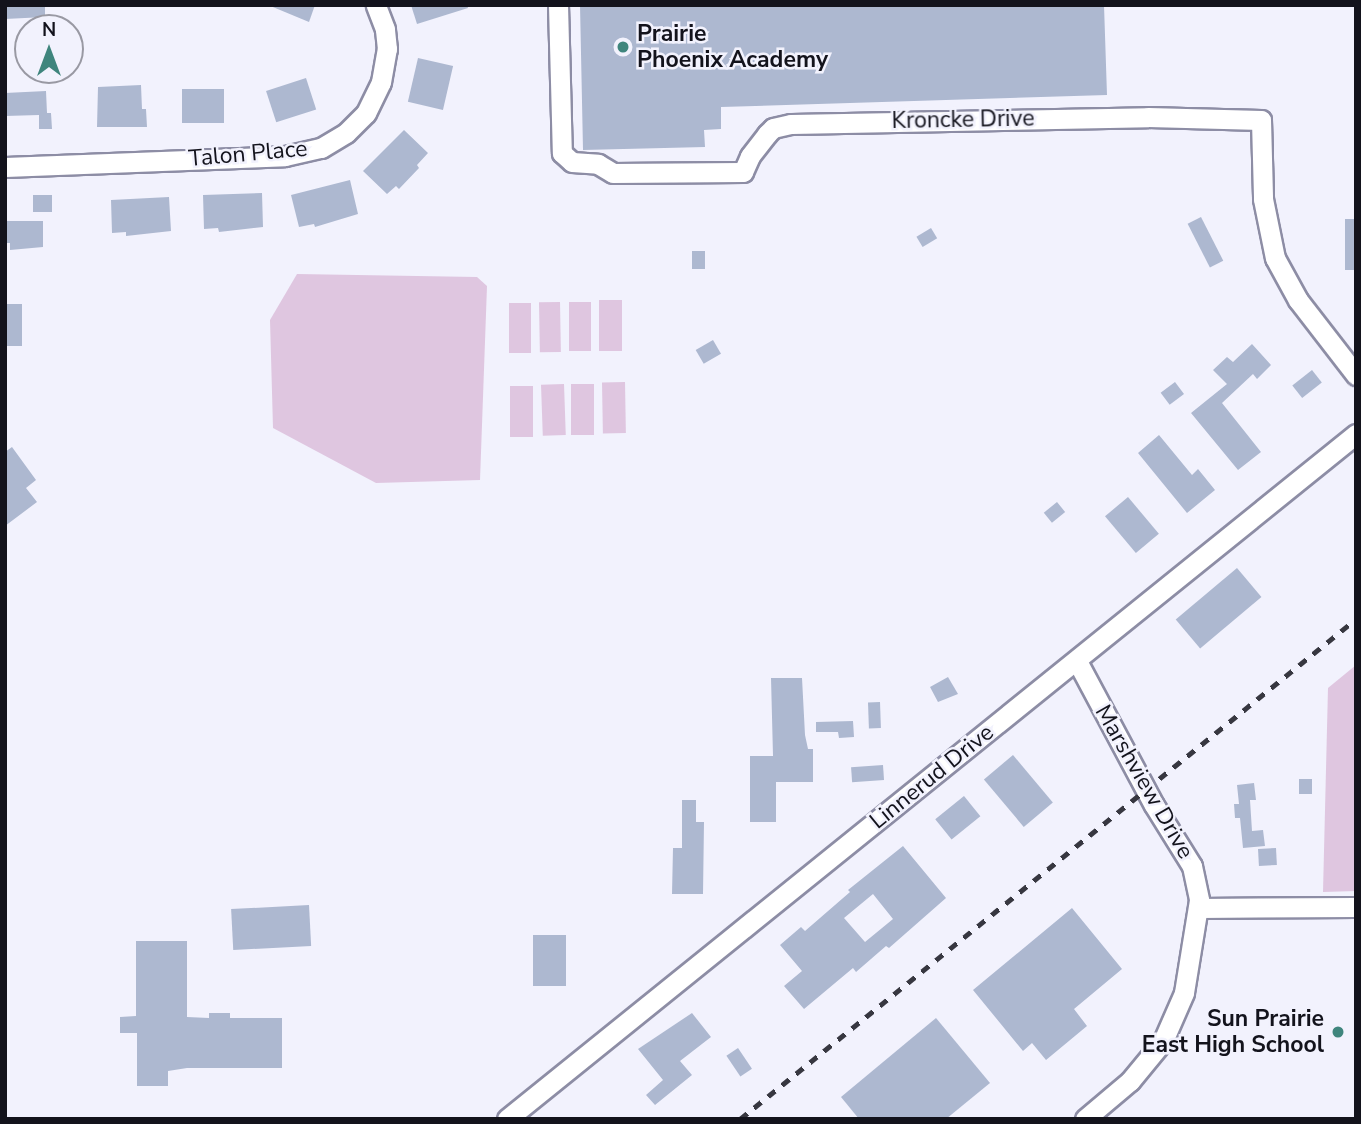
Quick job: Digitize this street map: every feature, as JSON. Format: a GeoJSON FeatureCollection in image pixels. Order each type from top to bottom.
{"type":"FeatureCollection","features":[{"type":"Feature","properties":{"kind":"street","name":"Talon Place"},"geometry":{"type":"LineString","coordinates":[[5,167],[285,156],[321,148],[346,133],[366,113],[381,82],[387,49],[385,29],[376,5]]}},
{"type":"Feature","properties":{"kind":"street","name":"Kroncke Drive"},"geometry":{"type":"LineString","coordinates":[[558,5],[562,153],[572,162],[598,164],[613,173],[743,172],[750,156],[767,134],[774,128],[790,124],[1148,117],[1261,120],[1264,211],[1275,258],[1298,300],[1356,375]]}},
{"type":"Feature","properties":{"kind":"street","name":"Linnerud Drive"},"geometry":{"type":"LineString","coordinates":[[507,1119],[1356,434]]}},
{"type":"Feature","properties":{"kind":"street","name":"Marshview Drive"},"geometry":{"type":"LineString","coordinates":[[1076,661],[1154,805],[1192,866],[1199,908],[1184,993],[1163,1041],[1130,1081],[1085,1119]]}},
{"type":"Feature","properties":{"kind":"street"},"geometry":{"type":"LineString","coordinates":[[1199,908],[1349,907]]}},
{"type":"Feature","properties":{"kind":"shaded area"},"geometry":{"type":"Polygon","coordinates":[[[297,274],[477,277],[487,286],[480,480],[376,483],[273,428],[270,320],[297,274]]]}},
{"type":"Feature","properties":{"kind":"shaded area"},"geometry":{"type":"Polygon","coordinates":[[[599,300],[622,300],[622,351],[599,351],[599,300]]]}},
{"type":"Feature","properties":{"kind":"shaded area"},"geometry":{"type":"Polygon","coordinates":[[[539,302],[560,302],[561,352],[540,352],[539,302]]]}},
{"type":"Feature","properties":{"kind":"shaded area"},"geometry":{"type":"Polygon","coordinates":[[[569,302],[591,302],[591,351],[569,351],[569,302]]]}},
{"type":"Feature","properties":{"kind":"shaded area"},"geometry":{"type":"Polygon","coordinates":[[[509,303],[531,303],[531,353],[509,353],[509,303]]]}},
{"type":"Feature","properties":{"kind":"shaded area"},"geometry":{"type":"Polygon","coordinates":[[[602,382],[625,382],[626,433],[603,433],[602,382]]]}},
{"type":"Feature","properties":{"kind":"shaded area"},"geometry":{"type":"Polygon","coordinates":[[[564,384],[566,435],[543,436],[541,385],[564,384]]]}},
{"type":"Feature","properties":{"kind":"shaded area"},"geometry":{"type":"Polygon","coordinates":[[[571,384],[594,384],[594,435],[571,435],[571,384]]]}},
{"type":"Feature","properties":{"kind":"shaded area"},"geometry":{"type":"Polygon","coordinates":[[[510,386],[533,386],[533,437],[510,437],[510,386]]]}},
{"type":"Feature","properties":{"kind":"shaded area"},"geometry":{"type":"Polygon","coordinates":[[[1356,665],[1356,891],[1323,892],[1328,688],[1356,665]]]}},
{"type":"Feature","properties":{"kind":"building"},"geometry":{"type":"Polygon","coordinates":[[[5,5],[45,5],[45,14],[14,14],[14,19],[5,19],[5,5]]]}},
{"type":"Feature","properties":{"kind":"building"},"geometry":{"type":"Polygon","coordinates":[[[268,5],[315,5],[309,22],[268,5]]]}},
{"type":"Feature","properties":{"kind":"building"},"geometry":{"type":"Polygon","coordinates":[[[411,5],[467,5],[468,8],[417,24],[411,5]]]}},
{"type":"Feature","properties":{"kind":"building"},"geometry":{"type":"Polygon","coordinates":[[[580,5],[1104,5],[1107,95],[721,107],[721,129],[704,130],[705,147],[583,150],[580,5]]]}},
{"type":"Feature","properties":{"kind":"building"},"geometry":{"type":"Polygon","coordinates":[[[418,58],[453,66],[443,110],[408,102],[418,58]]]}},
{"type":"Feature","properties":{"kind":"building"},"geometry":{"type":"Polygon","coordinates":[[[306,78],[316,109],[276,122],[266,91],[306,78]]]}},
{"type":"Feature","properties":{"kind":"building"},"geometry":{"type":"Polygon","coordinates":[[[141,85],[142,109],[146,109],[147,127],[97,127],[98,87],[141,85]]]}},
{"type":"Feature","properties":{"kind":"building"},"geometry":{"type":"Polygon","coordinates":[[[182,89],[224,89],[224,123],[182,123],[182,89]]]}},
{"type":"Feature","properties":{"kind":"building"},"geometry":{"type":"Polygon","coordinates":[[[46,91],[47,113],[51,113],[52,129],[39,129],[39,115],[5,116],[5,93],[46,91]]]}},
{"type":"Feature","properties":{"kind":"building"},"geometry":{"type":"Polygon","coordinates":[[[404,130],[428,153],[417,165],[419,168],[399,189],[396,186],[387,194],[363,171],[404,130]]]}},
{"type":"Feature","properties":{"kind":"building"},"geometry":{"type":"Polygon","coordinates":[[[350,180],[358,214],[315,227],[314,224],[299,227],[291,195],[350,180]]]}},
{"type":"Feature","properties":{"kind":"building"},"geometry":{"type":"Polygon","coordinates":[[[262,193],[263,227],[219,232],[218,228],[204,229],[203,195],[262,193]]]}},
{"type":"Feature","properties":{"kind":"building"},"geometry":{"type":"Polygon","coordinates":[[[33,195],[52,195],[52,212],[33,212],[33,195]]]}},
{"type":"Feature","properties":{"kind":"building"},"geometry":{"type":"Polygon","coordinates":[[[169,197],[171,231],[126,236],[126,232],[112,233],[111,200],[169,197]]]}},
{"type":"Feature","properties":{"kind":"building"},"geometry":{"type":"Polygon","coordinates":[[[1201,217],[1223,261],[1210,267],[1188,224],[1201,217]]]}},
{"type":"Feature","properties":{"kind":"building"},"geometry":{"type":"Polygon","coordinates":[[[1345,219],[1356,219],[1356,270],[1345,270],[1345,219]]]}},
{"type":"Feature","properties":{"kind":"building"},"geometry":{"type":"Polygon","coordinates":[[[5,221],[43,221],[43,247],[10,250],[10,243],[5,243],[5,221]]]}},
{"type":"Feature","properties":{"kind":"building"},"geometry":{"type":"Polygon","coordinates":[[[931,228],[937,238],[923,247],[916,237],[931,228]]]}},
{"type":"Feature","properties":{"kind":"building"},"geometry":{"type":"Polygon","coordinates":[[[692,251],[705,251],[705,269],[692,269],[692,251]]]}},
{"type":"Feature","properties":{"kind":"building"},"geometry":{"type":"Polygon","coordinates":[[[5,304],[22,304],[22,346],[5,346],[5,304]]]}},
{"type":"Feature","properties":{"kind":"building"},"geometry":{"type":"Polygon","coordinates":[[[713,340],[721,354],[704,364],[696,350],[713,340]]]}},
{"type":"Feature","properties":{"kind":"building"},"geometry":{"type":"Polygon","coordinates":[[[1252,344],[1271,365],[1257,379],[1253,374],[1222,403],[1261,452],[1238,470],[1191,413],[1227,384],[1213,370],[1227,357],[1233,362],[1252,344]]]}},
{"type":"Feature","properties":{"kind":"building"},"geometry":{"type":"Polygon","coordinates":[[[1312,370],[1322,383],[1302,398],[1292,385],[1312,370]]]}},
{"type":"Feature","properties":{"kind":"building"},"geometry":{"type":"Polygon","coordinates":[[[1175,382],[1184,394],[1170,405],[1161,393],[1175,382]]]}},
{"type":"Feature","properties":{"kind":"building"},"geometry":{"type":"Polygon","coordinates":[[[1159,435],[1192,475],[1198,469],[1215,490],[1187,513],[1138,453],[1159,435]]]}},
{"type":"Feature","properties":{"kind":"building"},"geometry":{"type":"Polygon","coordinates":[[[12,447],[36,480],[26,488],[37,502],[5,526],[5,452],[12,447]]]}},
{"type":"Feature","properties":{"kind":"building"},"geometry":{"type":"Polygon","coordinates":[[[1128,497],[1159,534],[1136,553],[1105,516],[1128,497]]]}},
{"type":"Feature","properties":{"kind":"building"},"geometry":{"type":"Polygon","coordinates":[[[1057,502],[1065,512],[1052,523],[1044,513],[1057,502]]]}},
{"type":"Feature","properties":{"kind":"building"},"geometry":{"type":"Polygon","coordinates":[[[1237,568],[1261,597],[1200,649],[1176,619],[1237,568]]]}},
{"type":"Feature","properties":{"kind":"building"},"geometry":{"type":"Polygon","coordinates":[[[948,677],[958,694],[938,702],[930,687],[948,677]]]}},
{"type":"Feature","properties":{"kind":"building"},"geometry":{"type":"Polygon","coordinates":[[[771,678],[802,678],[805,735],[808,749],[813,749],[813,782],[776,782],[776,822],[750,822],[750,756],[773,756],[771,678]]]}},
{"type":"Feature","properties":{"kind":"building"},"geometry":{"type":"Polygon","coordinates":[[[868,702],[880,702],[881,728],[869,728],[868,702]]]}},
{"type":"Feature","properties":{"kind":"building"},"geometry":{"type":"Polygon","coordinates":[[[853,721],[854,737],[839,738],[838,732],[816,732],[816,722],[853,721]]]}},
{"type":"Feature","properties":{"kind":"building"},"geometry":{"type":"Polygon","coordinates":[[[1013,755],[1053,802],[1024,827],[984,779],[1013,755]]]}},
{"type":"Feature","properties":{"kind":"building"},"geometry":{"type":"Polygon","coordinates":[[[883,765],[884,780],[852,782],[851,767],[883,765]]]}},
{"type":"Feature","properties":{"kind":"building"},"geometry":{"type":"Polygon","coordinates":[[[1299,779],[1312,779],[1312,794],[1299,794],[1299,779]]]}},
{"type":"Feature","properties":{"kind":"building"},"geometry":{"type":"Polygon","coordinates":[[[1254,783],[1256,800],[1250,800],[1252,831],[1263,830],[1265,846],[1243,848],[1240,818],[1235,818],[1234,804],[1239,804],[1237,785],[1254,783]]]}},
{"type":"Feature","properties":{"kind":"building"},"geometry":{"type":"Polygon","coordinates":[[[964,796],[980,816],[952,839],[935,819],[964,796]]]}},
{"type":"Feature","properties":{"kind":"building"},"geometry":{"type":"Polygon","coordinates":[[[682,800],[696,800],[696,822],[704,822],[703,894],[672,894],[673,848],[682,848],[682,800]]]}},
{"type":"Feature","properties":{"kind":"building"},"geometry":{"type":"Polygon","coordinates":[[[903,846],[946,898],[889,948],[886,946],[856,972],[853,968],[804,1009],[784,986],[802,971],[780,945],[801,927],[805,931],[850,892],[848,890],[903,846]],[[873,894],[844,918],[865,942],[893,919],[873,894]]]}},
{"type":"Feature","properties":{"kind":"building"},"geometry":{"type":"Polygon","coordinates":[[[1276,848],[1277,865],[1259,866],[1258,849],[1276,848]]]}},
{"type":"Feature","properties":{"kind":"building"},"geometry":{"type":"Polygon","coordinates":[[[309,905],[311,946],[233,950],[231,909],[309,905]]]}},
{"type":"Feature","properties":{"kind":"building"},"geometry":{"type":"Polygon","coordinates":[[[1072,908],[1122,969],[1074,1009],[1087,1026],[1046,1060],[1032,1043],[1023,1051],[973,990],[1072,908]]]}},
{"type":"Feature","properties":{"kind":"building"},"geometry":{"type":"Polygon","coordinates":[[[533,935],[566,935],[566,986],[533,986],[533,935]]]}},
{"type":"Feature","properties":{"kind":"building"},"geometry":{"type":"Polygon","coordinates":[[[136,941],[187,941],[187,1017],[209,1018],[209,1013],[230,1013],[230,1018],[282,1018],[282,1068],[187,1068],[168,1071],[168,1086],[137,1086],[137,1033],[120,1033],[120,1017],[136,1016],[136,941]]]}},
{"type":"Feature","properties":{"kind":"building"},"geometry":{"type":"Polygon","coordinates":[[[692,1013],[711,1037],[680,1061],[692,1075],[655,1105],[646,1095],[663,1080],[638,1049],[692,1013]]]}},
{"type":"Feature","properties":{"kind":"building"},"geometry":{"type":"Polygon","coordinates":[[[936,1018],[990,1083],[946,1119],[859,1119],[841,1097],[936,1018]]]}},
{"type":"Feature","properties":{"kind":"building"},"geometry":{"type":"Polygon","coordinates":[[[738,1048],[752,1069],[740,1077],[726,1056],[738,1048]]]}},
{"type":"Feature","properties":{"kind":"railway"},"geometry":{"type":"LineString","coordinates":[[740,1119],[1356,619]]}},
{"type":"Feature","properties":{"kind":"place","name":"Prairie Phoenix Academy"},"geometry":{"type":"Point","coordinates":[623,47]}},
{"type":"Feature","properties":{"kind":"place","name":"Sun Prairie East High School"},"geometry":{"type":"Point","coordinates":[1338,1032]}}]}
